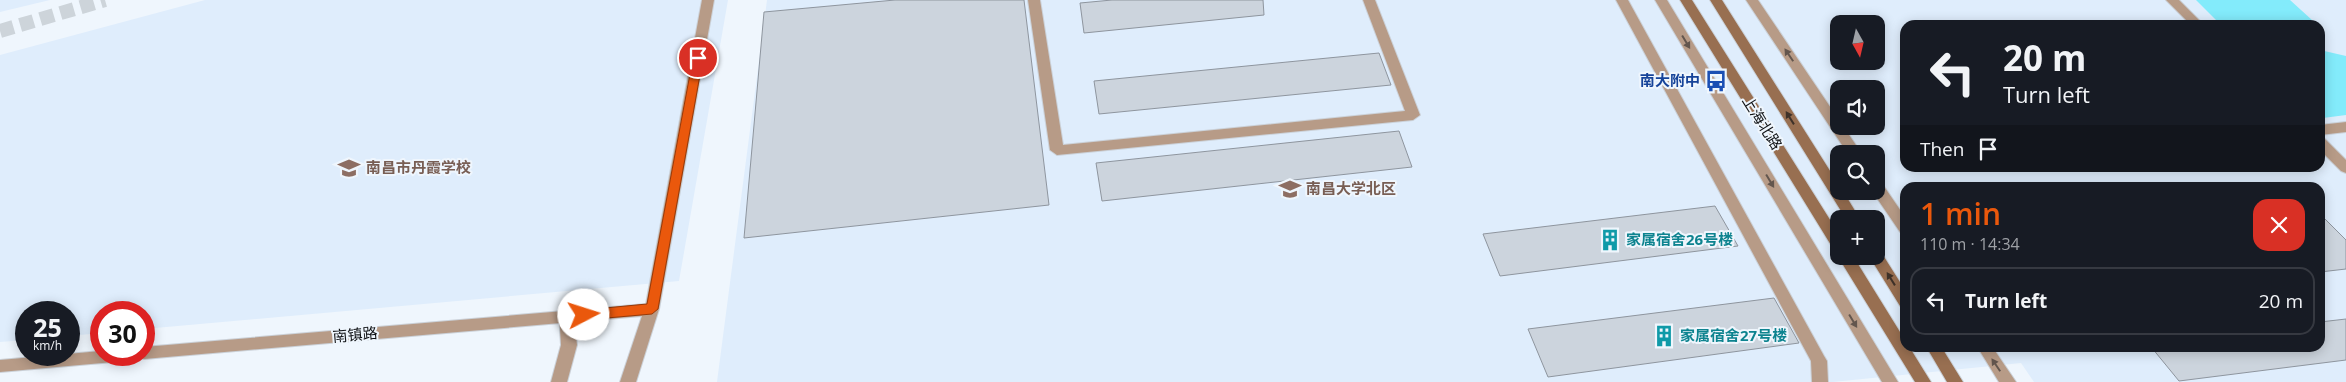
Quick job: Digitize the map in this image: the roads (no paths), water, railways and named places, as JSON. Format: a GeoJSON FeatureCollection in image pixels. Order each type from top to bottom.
{"type":"FeatureCollection","features":[{"type":"Feature","properties":{"kind":"main road","name":"上海北路"},"geometry":{"type":"LineString","coordinates":[[1686,0],[1830,232]]}},
{"type":"Feature","properties":{"kind":"main road","name":"上海北路"},"geometry":{"type":"LineString","coordinates":[[1716,0],[1847,210]]}},
{"type":"Feature","properties":{"kind":"main road"},"geometry":{"type":"LineString","coordinates":[[1851,265],[1900,345]]}},
{"type":"Feature","properties":{"kind":"main road"},"geometry":{"type":"LineString","coordinates":[[1882,265],[1900,294]]}},
{"type":"Feature","properties":{"kind":"main road"},"geometry":{"type":"LineString","coordinates":[[1904,352],[1923,382]]}},
{"type":"Feature","properties":{"kind":"main road"},"geometry":{"type":"LineString","coordinates":[[1936,352],[1955,382]]}},
{"type":"Feature","properties":{"kind":"street"},"geometry":{"type":"LineString","coordinates":[[628,382],[652,309],[708,0]]}},
{"type":"Feature","properties":{"kind":"street"},"geometry":{"type":"LineString","coordinates":[[1034,0],[1057,150],[1413,115],[1369,0]]}},
{"type":"Feature","properties":{"kind":"street"},"geometry":{"type":"LineString","coordinates":[[1622,0],[1819,361],[1820,382]]}},
{"type":"Feature","properties":{"kind":"street"},"geometry":{"type":"LineString","coordinates":[[1661,0],[1890,382]]}},
{"type":"Feature","properties":{"kind":"street"},"geometry":{"type":"LineString","coordinates":[[1752,0],[1849,145]]}},
{"type":"Feature","properties":{"kind":"street"},"geometry":{"type":"LineString","coordinates":[[2172,0],[2193,20]]}},
{"type":"Feature","properties":{"kind":"street"},"geometry":{"type":"LineString","coordinates":[[2325,129],[2346,127]]}},
{"type":"Feature","properties":{"kind":"street"},"geometry":{"type":"LineString","coordinates":[[2325,147],[2346,168]]}},
{"type":"Feature","properties":{"kind":"street"},"geometry":{"type":"LineString","coordinates":[[1885,199],[1900,221]]}},
{"type":"Feature","properties":{"kind":"street","name":"南镇路"},"geometry":{"type":"LineString","coordinates":[[155,352],[566,314],[652,309]]}},
{"type":"Feature","properties":{"kind":"street"},"geometry":{"type":"LineString","coordinates":[[559,382],[569,345],[566,314]]}},
{"type":"Feature","properties":{"kind":"street"},"geometry":{"type":"LineString","coordinates":[[1988,352],[2008,382]]}},
{"type":"Feature","properties":{"kind":"street"},"geometry":{"type":"LineString","coordinates":[[0,366],[90,358]]}},
{"type":"Feature","properties":{"kind":"water"},"geometry":{"type":"Polygon","coordinates":[[[2196,0],[2290,0],[2312,20],[2216,20],[2196,0]]]}},
{"type":"Feature","properties":{"kind":"water"},"geometry":{"type":"Polygon","coordinates":[[[2325,51],[2346,56],[2346,115],[2325,118],[2325,51]]]}},
{"type":"Feature","properties":{"kind":"tunnel"},"geometry":{"type":"LineString","coordinates":[[0,31],[105,0]]}},
{"type":"Feature","properties":{"kind":"place","name":"南大附中"},"geometry":{"type":"Point","coordinates":[1716,81]}},
{"type":"Feature","properties":{"kind":"place","name":"南昌市丹霞学校"},"geometry":{"type":"Point","coordinates":[349,168]}},
{"type":"Feature","properties":{"kind":"place","name":"南昌大学北区"},"geometry":{"type":"Point","coordinates":[1290,189]}},
{"type":"Feature","properties":{"kind":"place","name":"家属宿舍26号楼"},"geometry":{"type":"Point","coordinates":[1610,240]}},
{"type":"Feature","properties":{"kind":"place","name":"家属宿舍27号楼"},"geometry":{"type":"Point","coordinates":[1664,336]}}]}
